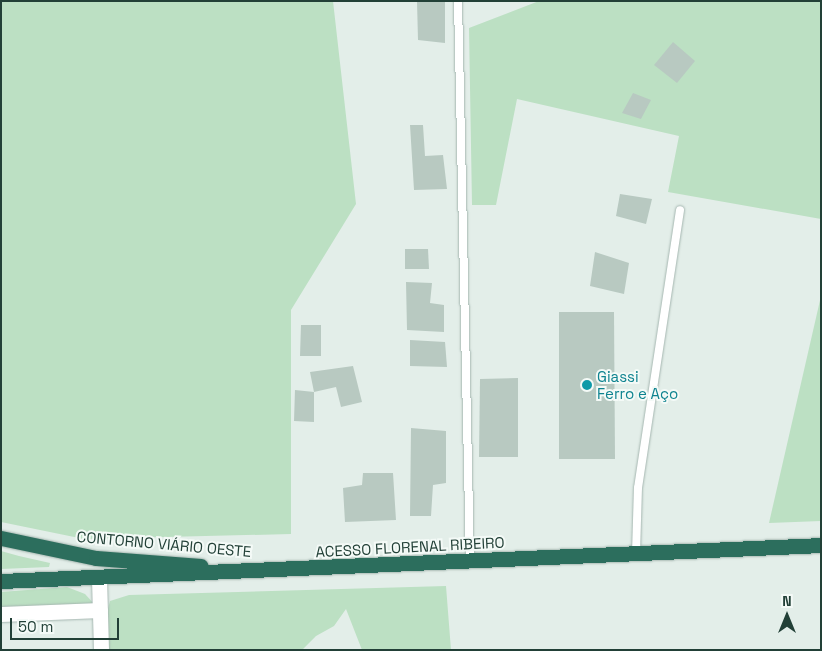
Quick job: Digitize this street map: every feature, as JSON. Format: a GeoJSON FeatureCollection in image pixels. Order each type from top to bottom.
{"type":"FeatureCollection","features":[{"type":"Feature","properties":{"kind":"highway","name":"CONTORNO VIÁRIO OESTE"},"geometry":{"type":"LineString","coordinates":[[1,538],[96,558],[265,571]]}},
{"type":"Feature","properties":{"kind":"highway","name":"ACESSO FLORENAL RIBEIRO"},"geometry":{"type":"LineString","coordinates":[[1,581],[265,571],[821,545]]}},
{"type":"Feature","properties":{"kind":"street"},"geometry":{"type":"LineString","coordinates":[[99,578],[101,650]]}},
{"type":"Feature","properties":{"kind":"street"},"geometry":{"type":"LineString","coordinates":[[1,614],[100,610]]}},
{"type":"Feature","properties":{"kind":"lane"},"geometry":{"type":"LineString","coordinates":[[458,1],[470,561]]}},
{"type":"Feature","properties":{"kind":"lane"},"geometry":{"type":"LineString","coordinates":[[636,554],[638,488],[680,210]]}},
{"type":"Feature","properties":{"kind":"green space"},"geometry":{"type":"Polygon","coordinates":[[[1,1],[333,1],[356,204],[291,310],[291,534],[84,539],[1,522],[1,1]]]}},
{"type":"Feature","properties":{"kind":"green space"},"geometry":{"type":"Polygon","coordinates":[[[539,1],[821,1],[821,219],[668,192],[679,136],[517,99],[496,205],[472,205],[469,28],[539,1]]]}},
{"type":"Feature","properties":{"kind":"green space"},"geometry":{"type":"Polygon","coordinates":[[[821,296],[821,521],[769,523],[821,296]]]}},
{"type":"Feature","properties":{"kind":"green space"},"geometry":{"type":"Polygon","coordinates":[[[1,551],[50,563],[49,567],[1,569],[1,551]]]}},
{"type":"Feature","properties":{"kind":"green space"},"geometry":{"type":"Polygon","coordinates":[[[446,586],[451,650],[362,650],[346,609],[334,626],[316,636],[302,650],[108,650],[107,612],[110,601],[129,595],[446,586]]]}},
{"type":"Feature","properties":{"kind":"green space"},"geometry":{"type":"Polygon","coordinates":[[[67,587],[85,594],[96,606],[1,610],[1,592],[67,587]]]}},
{"type":"Feature","properties":{"kind":"building"},"geometry":{"type":"Polygon","coordinates":[[[417,1],[445,1],[445,43],[418,40],[417,1]]]}},
{"type":"Feature","properties":{"kind":"building"},"geometry":{"type":"Polygon","coordinates":[[[673,42],[695,61],[677,83],[654,65],[673,42]]]}},
{"type":"Feature","properties":{"kind":"building"},"geometry":{"type":"Polygon","coordinates":[[[633,93],[651,100],[641,119],[622,113],[633,93]]]}},
{"type":"Feature","properties":{"kind":"building"},"geometry":{"type":"Polygon","coordinates":[[[410,125],[423,125],[425,156],[443,155],[447,189],[414,190],[410,125]]]}},
{"type":"Feature","properties":{"kind":"building"},"geometry":{"type":"Polygon","coordinates":[[[620,194],[652,199],[646,224],[616,216],[620,194]]]}},
{"type":"Feature","properties":{"kind":"building"},"geometry":{"type":"Polygon","coordinates":[[[405,249],[428,249],[429,269],[405,269],[405,249]]]}},
{"type":"Feature","properties":{"kind":"building"},"geometry":{"type":"Polygon","coordinates":[[[595,252],[629,263],[624,294],[590,286],[595,252]]]}},
{"type":"Feature","properties":{"kind":"building"},"geometry":{"type":"Polygon","coordinates":[[[406,282],[432,283],[430,303],[444,305],[444,332],[407,330],[406,282]]]}},
{"type":"Feature","properties":{"kind":"building","name":"Giassi Ferro e Aço"},"geometry":{"type":"Polygon","coordinates":[[[559,312],[614,312],[615,459],[559,459],[559,312]]]}},
{"type":"Feature","properties":{"kind":"building"},"geometry":{"type":"Polygon","coordinates":[[[301,325],[321,325],[321,356],[300,356],[301,325]]]}},
{"type":"Feature","properties":{"kind":"building"},"geometry":{"type":"Polygon","coordinates":[[[410,340],[445,342],[447,367],[410,366],[410,340]]]}},
{"type":"Feature","properties":{"kind":"building"},"geometry":{"type":"Polygon","coordinates":[[[353,366],[362,402],[341,407],[336,387],[314,392],[310,372],[353,366]]]}},
{"type":"Feature","properties":{"kind":"building"},"geometry":{"type":"Polygon","coordinates":[[[518,378],[518,457],[479,457],[480,379],[518,378]]]}},
{"type":"Feature","properties":{"kind":"building"},"geometry":{"type":"Polygon","coordinates":[[[295,390],[314,392],[314,422],[294,421],[295,390]]]}},
{"type":"Feature","properties":{"kind":"building"},"geometry":{"type":"Polygon","coordinates":[[[411,428],[446,431],[446,483],[433,485],[431,516],[410,516],[411,428]]]}},
{"type":"Feature","properties":{"kind":"building"},"geometry":{"type":"Polygon","coordinates":[[[363,473],[393,473],[396,520],[345,522],[343,488],[362,485],[363,473]]]}},
{"type":"Feature","properties":{"kind":"place","name":"Giassi Ferro e Aço"},"geometry":{"type":"Point","coordinates":[587,385]}}]}
